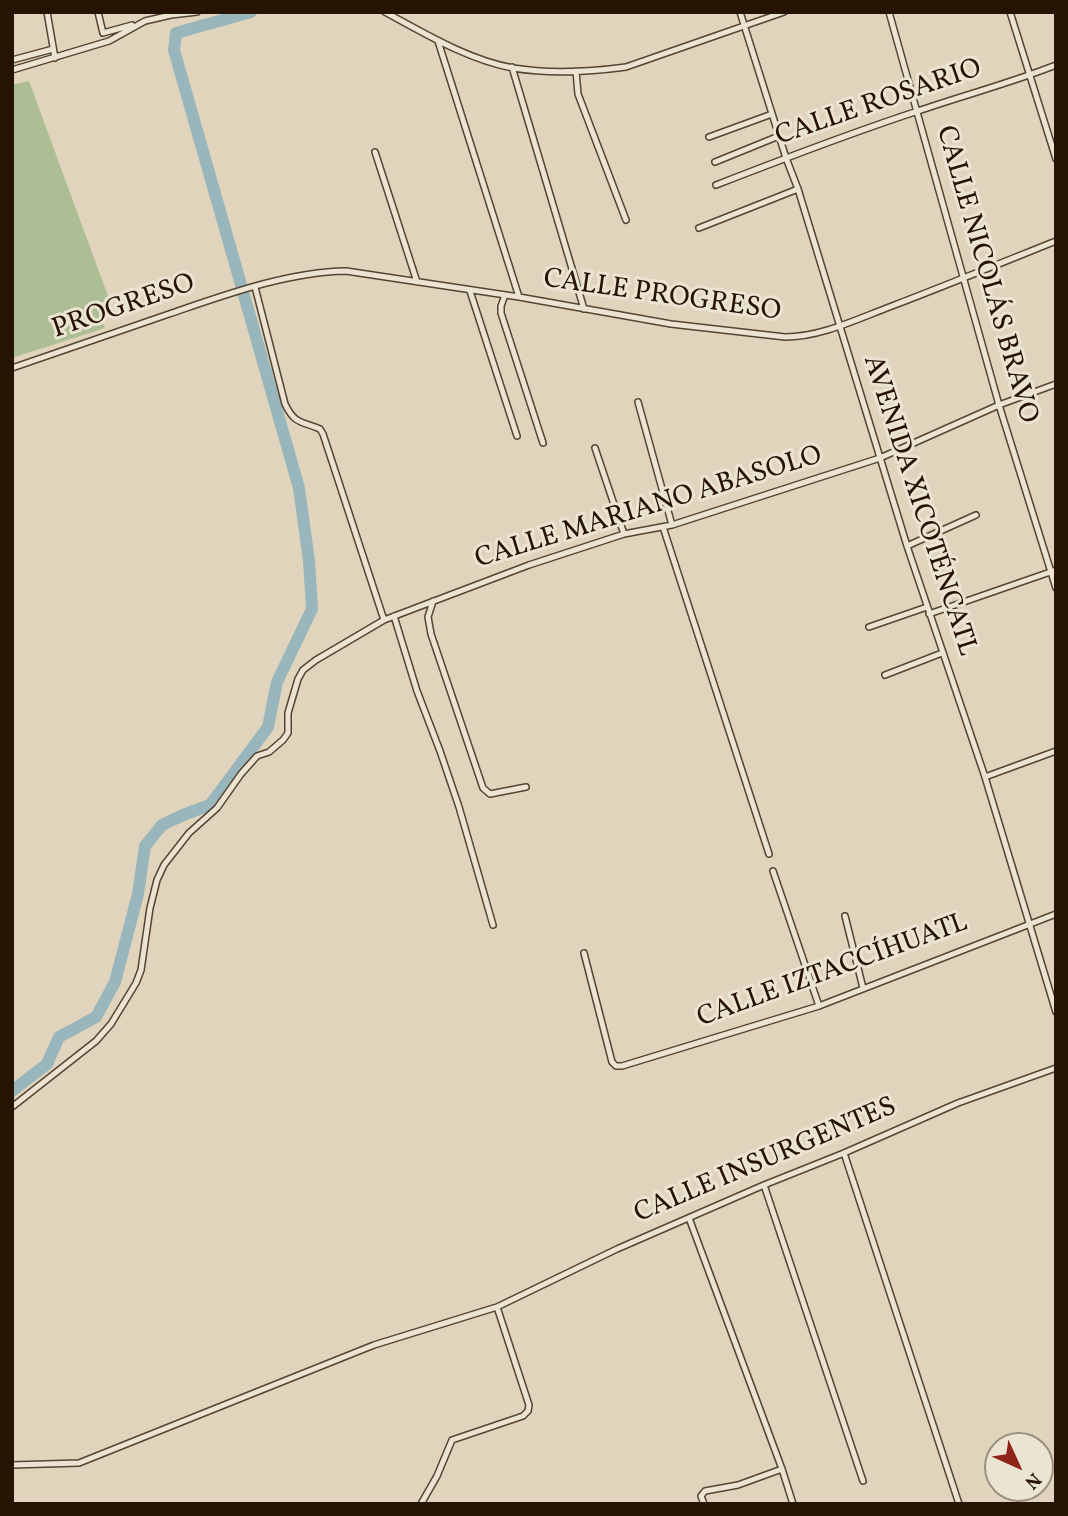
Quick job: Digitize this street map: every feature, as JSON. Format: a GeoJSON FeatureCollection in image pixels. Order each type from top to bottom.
{"type":"FeatureCollection","features":[{"type":"Feature","properties":{"kind":"street"},"geometry":{"type":"LineString","coordinates":[[47,12],[55,58]]}},
{"type":"Feature","properties":{"kind":"street"},"geometry":{"type":"LineString","coordinates":[[98,12],[103,33],[170,14],[197,12]]}},
{"type":"Feature","properties":{"kind":"street"},"geometry":{"type":"LineString","coordinates":[[12,70],[109,41],[144,22],[151,12]]}},
{"type":"Feature","properties":{"kind":"street"},"geometry":{"type":"LineString","coordinates":[[385,12],[438,41],[491,62],[546,71],[626,67],[783,12]]}},
{"type":"Feature","properties":{"kind":"street","name":"AVENIDA XICOTÉNCATL"},"geometry":{"type":"LineString","coordinates":[[740,12],[798,189],[906,547],[985,777],[1056,1012]]}},
{"type":"Feature","properties":{"kind":"street","name":"CALLE NICOLÁS BRAVO"},"geometry":{"type":"LineString","coordinates":[[889,12],[999,405],[1053,571],[1056,588]]}},
{"type":"Feature","properties":{"kind":"street"},"geometry":{"type":"LineString","coordinates":[[1010,12],[1056,159]]}},
{"type":"Feature","properties":{"kind":"street"},"geometry":{"type":"LineString","coordinates":[[438,41],[519,297]]}},
{"type":"Feature","properties":{"kind":"street"},"geometry":{"type":"LineString","coordinates":[[12,60],[53,49]]}},
{"type":"Feature","properties":{"kind":"street","name":"CALLE ROSARIO"},"geometry":{"type":"LineString","coordinates":[[716,185],[916,111],[1056,65]]}},
{"type":"Feature","properties":{"kind":"street"},"geometry":{"type":"LineString","coordinates":[[512,67],[584,309]]}},
{"type":"Feature","properties":{"kind":"street"},"geometry":{"type":"LineString","coordinates":[[576,71],[578,94],[626,220]]}},
{"type":"Feature","properties":{"kind":"street"},"geometry":{"type":"LineString","coordinates":[[709,137],[772,114]]}},
{"type":"Feature","properties":{"kind":"street"},"geometry":{"type":"LineString","coordinates":[[715,162],[779,136]]}},
{"type":"Feature","properties":{"kind":"street"},"geometry":{"type":"LineString","coordinates":[[375,152],[417,282]]}},
{"type":"Feature","properties":{"kind":"street"},"geometry":{"type":"LineString","coordinates":[[699,228],[798,189]]}},
{"type":"Feature","properties":{"kind":"street","name":"CALLE PROGRESO"},"geometry":{"type":"LineString","coordinates":[[252,288],[306,273],[346,271],[519,297],[671,324],[785,338],[801,337],[839,326],[1056,241]]}},
{"type":"Feature","properties":{"kind":"street"},"geometry":{"type":"LineString","coordinates":[[252,288],[285,404],[293,417],[302,424],[320,429],[323,434],[384,620]]}},
{"type":"Feature","properties":{"kind":"street","name":"PROGRESO"},"geometry":{"type":"LineString","coordinates":[[12,368],[206,301],[252,288]]}},
{"type":"Feature","properties":{"kind":"street"},"geometry":{"type":"LineString","coordinates":[[470,291],[517,436]]}},
{"type":"Feature","properties":{"kind":"street"},"geometry":{"type":"LineString","coordinates":[[505,295],[501,313],[543,443]]}},
{"type":"Feature","properties":{"kind":"street","name":"CALLE MARIANO ABASOLO"},"geometry":{"type":"LineString","coordinates":[[12,1107],[96,1041],[111,1024],[141,970],[150,908],[164,865],[189,833],[218,808],[257,756],[269,752],[283,740],[289,729],[288,713],[298,680],[303,670],[316,660],[384,620],[433,601],[624,534],[673,525],[880,458],[999,405],[1056,384]]}},
{"type":"Feature","properties":{"kind":"street"},"geometry":{"type":"LineString","coordinates":[[638,402],[673,525]]}},
{"type":"Feature","properties":{"kind":"street"},"geometry":{"type":"LineString","coordinates":[[595,448],[624,534]]}},
{"type":"Feature","properties":{"kind":"street"},"geometry":{"type":"LineString","coordinates":[[906,547],[976,515]]}},
{"type":"Feature","properties":{"kind":"street"},"geometry":{"type":"LineString","coordinates":[[663,527],[769,854]]}},
{"type":"Feature","properties":{"kind":"street"},"geometry":{"type":"LineString","coordinates":[[869,627],[1053,571]]}},
{"type":"Feature","properties":{"kind":"street"},"geometry":{"type":"LineString","coordinates":[[433,601],[428,619],[431,634],[483,788],[491,794],[526,787]]}},
{"type":"Feature","properties":{"kind":"street"},"geometry":{"type":"LineString","coordinates":[[394,616],[417,691],[459,807],[493,925]]}},
{"type":"Feature","properties":{"kind":"street"},"geometry":{"type":"LineString","coordinates":[[885,675],[942,653]]}},
{"type":"Feature","properties":{"kind":"street"},"geometry":{"type":"LineString","coordinates":[[985,777],[1056,751]]}},
{"type":"Feature","properties":{"kind":"street"},"geometry":{"type":"LineString","coordinates":[[773,872],[819,1006]]}},
{"type":"Feature","properties":{"kind":"street","name":"CALLE IZTACCÍHUATL"},"geometry":{"type":"LineString","coordinates":[[584,953],[612,1062],[616,1066],[622,1066],[819,1006],[1056,914]]}},
{"type":"Feature","properties":{"kind":"street"},"geometry":{"type":"LineString","coordinates":[[845,916],[863,988]]}},
{"type":"Feature","properties":{"kind":"street","name":"CALLE INSURGENTES"},"geometry":{"type":"LineString","coordinates":[[12,1465],[79,1463],[374,1345],[497,1307],[617,1249],[764,1185],[958,1103],[1056,1068]]}},
{"type":"Feature","properties":{"kind":"street"},"geometry":{"type":"LineString","coordinates":[[845,1153],[959,1504]]}},
{"type":"Feature","properties":{"kind":"street"},"geometry":{"type":"LineString","coordinates":[[764,1185],[863,1480]]}},
{"type":"Feature","properties":{"kind":"street"},"geometry":{"type":"LineString","coordinates":[[689,1218],[793,1504]]}},
{"type":"Feature","properties":{"kind":"street"},"geometry":{"type":"LineString","coordinates":[[421,1504],[437,1476],[452,1440],[523,1416],[528,1411],[530,1405],[497,1307]]}},
{"type":"Feature","properties":{"kind":"street"},"geometry":{"type":"LineString","coordinates":[[704,1504],[701,1496],[705,1492],[738,1485],[782,1469]]}},
{"type":"Feature","properties":{"kind":"green space"},"geometry":{"type":"Polygon","coordinates":[[[29,81],[112,307],[99,314],[105,328],[12,358],[12,85],[29,81]]]}},
{"type":"Feature","properties":{"kind":"waterway"},"geometry":{"type":"LineString","coordinates":[[12,1091],[47,1064],[59,1037],[96,1017],[115,982],[138,894],[145,846],[162,825],[210,805],[268,727],[277,682],[312,609],[309,561],[299,488],[174,50],[176,33],[251,12]]}}]}
